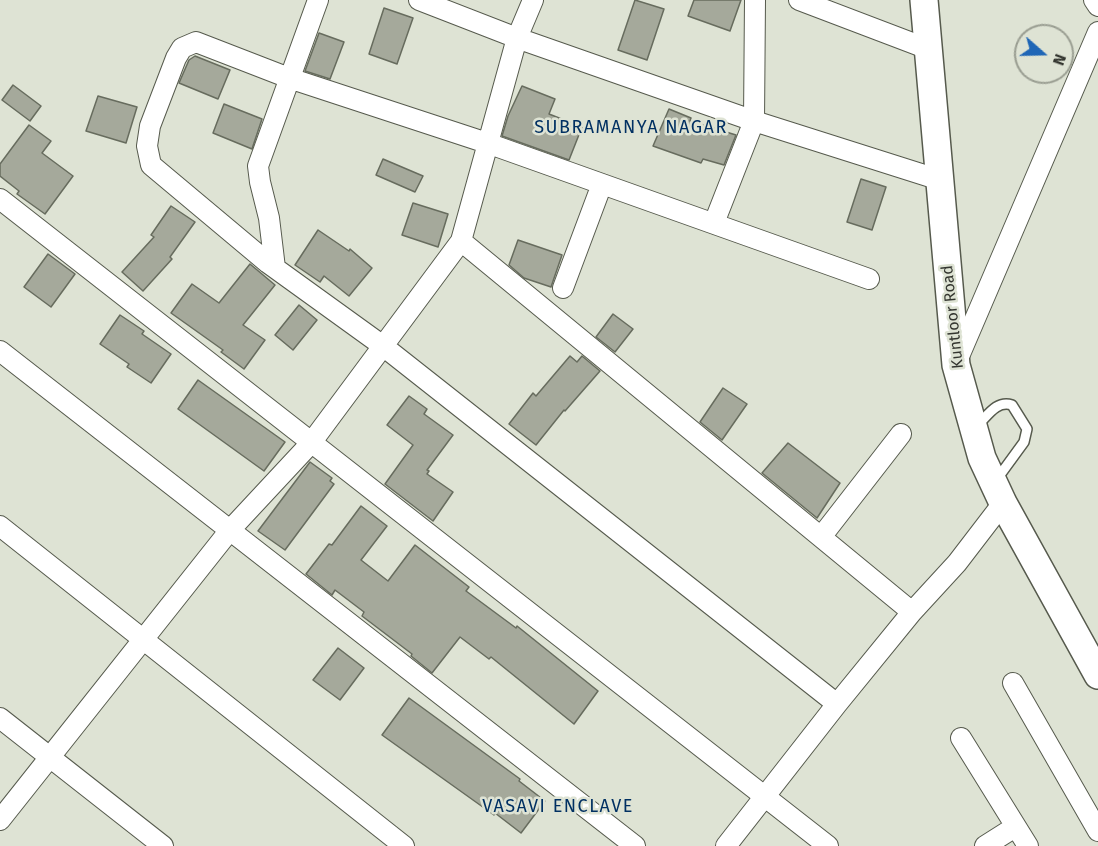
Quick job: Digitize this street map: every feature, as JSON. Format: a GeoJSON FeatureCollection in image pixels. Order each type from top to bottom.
{"type":"FeatureCollection","features":[{"type":"Feature","properties":{"kind":"street"},"geometry":{"type":"LineString","coordinates":[[275,268],[269,218],[258,166],[318,0]]}},
{"type":"Feature","properties":{"kind":"street"},"geometry":{"type":"LineString","coordinates":[[0,820],[230,530],[311,443],[461,241],[517,38],[532,0]]}},
{"type":"Feature","properties":{"kind":"street"},"geometry":{"type":"LineString","coordinates":[[714,224],[754,121],[755,0]]}},
{"type":"Feature","properties":{"kind":"street"},"geometry":{"type":"LineString","coordinates":[[799,0],[928,49]]}},
{"type":"Feature","properties":{"kind":"street","name":"Kuntloor Road"},"geometry":{"type":"LineString","coordinates":[[924,0],[956,364],[982,458],[998,493],[1091,651],[1098,675]]}},
{"type":"Feature","properties":{"kind":"street"},"geometry":{"type":"LineString","coordinates":[[1094,0],[1098,6]]}},
{"type":"Feature","properties":{"kind":"street"},"geometry":{"type":"LineString","coordinates":[[424,1],[517,38],[754,121],[940,180]]}},
{"type":"Feature","properties":{"kind":"street"},"geometry":{"type":"LineString","coordinates":[[956,364],[1098,32]]}},
{"type":"Feature","properties":{"kind":"street"},"geometry":{"type":"LineString","coordinates":[[837,704],[383,346],[275,268],[151,165],[147,146],[150,126],[176,58],[182,48],[196,42],[289,78],[487,143],[869,279]]}},
{"type":"Feature","properties":{"kind":"street"},"geometry":{"type":"LineString","coordinates":[[563,288],[602,184]]}},
{"type":"Feature","properties":{"kind":"street"},"geometry":{"type":"LineString","coordinates":[[0,199],[828,846]]}},
{"type":"Feature","properties":{"kind":"street"},"geometry":{"type":"LineString","coordinates":[[461,241],[912,612]]}},
{"type":"Feature","properties":{"kind":"street"},"geometry":{"type":"LineString","coordinates":[[0,351],[635,846]]}},
{"type":"Feature","properties":{"kind":"street"},"geometry":{"type":"LineString","coordinates":[[821,537],[902,435]]}},
{"type":"Feature","properties":{"kind":"street"},"geometry":{"type":"LineString","coordinates":[[726,846],[912,612],[957,563],[998,493]]}},
{"type":"Feature","properties":{"kind":"street"},"geometry":{"type":"LineString","coordinates":[[0,526],[404,846]]}},
{"type":"Feature","properties":{"kind":"street"},"geometry":{"type":"LineString","coordinates":[[1013,683],[1098,831]]}},
{"type":"Feature","properties":{"kind":"street"},"geometry":{"type":"LineString","coordinates":[[0,718],[163,846]]}},
{"type":"Feature","properties":{"kind":"street"},"geometry":{"type":"LineString","coordinates":[[961,738],[1028,846]]}},
{"type":"Feature","properties":{"kind":"street"},"geometry":{"type":"LineString","coordinates":[[985,846],[1015,826]]}},
{"type":"Feature","properties":{"kind":"lane"},"geometry":{"type":"LineString","coordinates":[[974,429],[998,404],[1005,403],[1012,405],[1027,429],[1024,442],[998,493]]}},
{"type":"Feature","properties":{"kind":"building"},"geometry":{"type":"Polygon","coordinates":[[[635,0],[664,9],[647,60],[618,50],[635,0]]]}},
{"type":"Feature","properties":{"kind":"building"},"geometry":{"type":"Polygon","coordinates":[[[694,0],[741,0],[730,31],[688,16],[694,0]]]}},
{"type":"Feature","properties":{"kind":"building"},"geometry":{"type":"Polygon","coordinates":[[[384,8],[413,18],[397,64],[369,54],[384,8]]]}},
{"type":"Feature","properties":{"kind":"building"},"geometry":{"type":"Polygon","coordinates":[[[319,33],[344,42],[330,79],[305,71],[319,33]]]}},
{"type":"Feature","properties":{"kind":"building"},"geometry":{"type":"Polygon","coordinates":[[[195,56],[230,70],[218,99],[179,83],[189,60],[195,56]]]}},
{"type":"Feature","properties":{"kind":"building"},"geometry":{"type":"Polygon","coordinates":[[[13,85],[41,106],[30,121],[2,100],[13,85]]]}},
{"type":"Feature","properties":{"kind":"building"},"geometry":{"type":"Polygon","coordinates":[[[522,86],[555,99],[549,114],[582,127],[569,160],[502,136],[508,116],[522,86]]]}},
{"type":"Feature","properties":{"kind":"building"},"geometry":{"type":"Polygon","coordinates":[[[98,96],[137,107],[126,143],[86,131],[98,96]]]}},
{"type":"Feature","properties":{"kind":"building"},"geometry":{"type":"Polygon","coordinates":[[[224,104],[262,119],[252,149],[213,133],[224,104]]]}},
{"type":"Feature","properties":{"kind":"building"},"geometry":{"type":"Polygon","coordinates":[[[669,109],[691,118],[690,121],[736,135],[724,165],[703,159],[701,163],[653,146],[669,109]]]}},
{"type":"Feature","properties":{"kind":"building"},"geometry":{"type":"Polygon","coordinates":[[[29,125],[51,141],[42,153],[73,176],[45,214],[17,194],[19,191],[0,176],[0,164],[29,125]]]}},
{"type":"Feature","properties":{"kind":"building"},"geometry":{"type":"Polygon","coordinates":[[[383,159],[423,176],[415,192],[376,175],[383,159]]]}},
{"type":"Feature","properties":{"kind":"building"},"geometry":{"type":"Polygon","coordinates":[[[861,179],[886,187],[872,230],[847,222],[861,179]]]}},
{"type":"Feature","properties":{"kind":"building"},"geometry":{"type":"Polygon","coordinates":[[[413,203],[448,214],[438,247],[402,235],[413,203]]]}},
{"type":"Feature","properties":{"kind":"building"},"geometry":{"type":"Polygon","coordinates":[[[171,206],[195,222],[170,257],[172,259],[143,291],[122,272],[154,237],[151,235],[171,206]]]}},
{"type":"Feature","properties":{"kind":"building"},"geometry":{"type":"Polygon","coordinates":[[[318,230],[349,251],[350,249],[372,268],[349,296],[324,276],[320,282],[295,265],[318,230]]]}},
{"type":"Feature","properties":{"kind":"building"},"geometry":{"type":"Polygon","coordinates":[[[518,240],[562,255],[551,287],[524,278],[509,265],[518,240]]]}},
{"type":"Feature","properties":{"kind":"building"},"geometry":{"type":"Polygon","coordinates":[[[48,254],[75,274],[51,307],[24,287],[48,254]]]}},
{"type":"Feature","properties":{"kind":"building"},"geometry":{"type":"Polygon","coordinates":[[[250,264],[275,285],[243,325],[265,340],[244,369],[221,352],[223,350],[171,313],[192,284],[219,303],[250,264]]]}},
{"type":"Feature","properties":{"kind":"building"},"geometry":{"type":"Polygon","coordinates":[[[299,305],[317,320],[293,350],[275,335],[299,305]]]}},
{"type":"Feature","properties":{"kind":"building"},"geometry":{"type":"Polygon","coordinates":[[[613,314],[633,329],[615,352],[596,337],[613,314]]]}},
{"type":"Feature","properties":{"kind":"building"},"geometry":{"type":"Polygon","coordinates":[[[120,315],[144,331],[142,334],[171,354],[151,383],[127,367],[129,364],[100,344],[120,315]]]}},
{"type":"Feature","properties":{"kind":"building"},"geometry":{"type":"Polygon","coordinates":[[[570,356],[577,362],[582,356],[600,371],[536,445],[509,424],[533,393],[536,396],[570,356]]]}},
{"type":"Feature","properties":{"kind":"building"},"geometry":{"type":"Polygon","coordinates":[[[198,380],[285,442],[264,471],[178,409],[198,380]]]}},
{"type":"Feature","properties":{"kind":"building"},"geometry":{"type":"Polygon","coordinates":[[[723,388],[747,404],[722,440],[700,422],[723,388]]]}},
{"type":"Feature","properties":{"kind":"building"},"geometry":{"type":"Polygon","coordinates":[[[409,396],[427,409],[424,414],[453,435],[427,470],[429,471],[427,474],[453,492],[433,521],[385,484],[413,445],[387,425],[409,396]]]}},
{"type":"Feature","properties":{"kind":"building"},"geometry":{"type":"Polygon","coordinates":[[[788,443],[840,483],[817,518],[762,473],[788,443]]]}},
{"type":"Feature","properties":{"kind":"building"},"geometry":{"type":"Polygon","coordinates":[[[310,462],[332,478],[330,481],[334,484],[285,550],[258,531],[310,462]]]}},
{"type":"Feature","properties":{"kind":"building"},"geometry":{"type":"Polygon","coordinates":[[[361,506],[387,526],[361,560],[388,581],[415,545],[469,587],[466,591],[516,628],[517,626],[598,691],[574,724],[491,657],[489,659],[460,637],[432,673],[411,656],[412,654],[362,616],[364,612],[335,590],[332,595],[306,574],[329,544],[332,545],[361,506]]]}},
{"type":"Feature","properties":{"kind":"building"},"geometry":{"type":"Polygon","coordinates":[[[338,648],[364,668],[340,700],[313,680],[338,648]]]}},
{"type":"Feature","properties":{"kind":"building"},"geometry":{"type":"Polygon","coordinates":[[[409,698],[520,779],[519,781],[545,801],[521,833],[382,735],[409,698]]]}},
{"type":"Feature","properties":{"kind":"district","name":"SUBRAMANYA NAGAR"},"geometry":{"type":"Point","coordinates":[631,128]}},
{"type":"Feature","properties":{"kind":"district","name":"VASAVI ENCLAVE"},"geometry":{"type":"Point","coordinates":[558,807]}}]}
